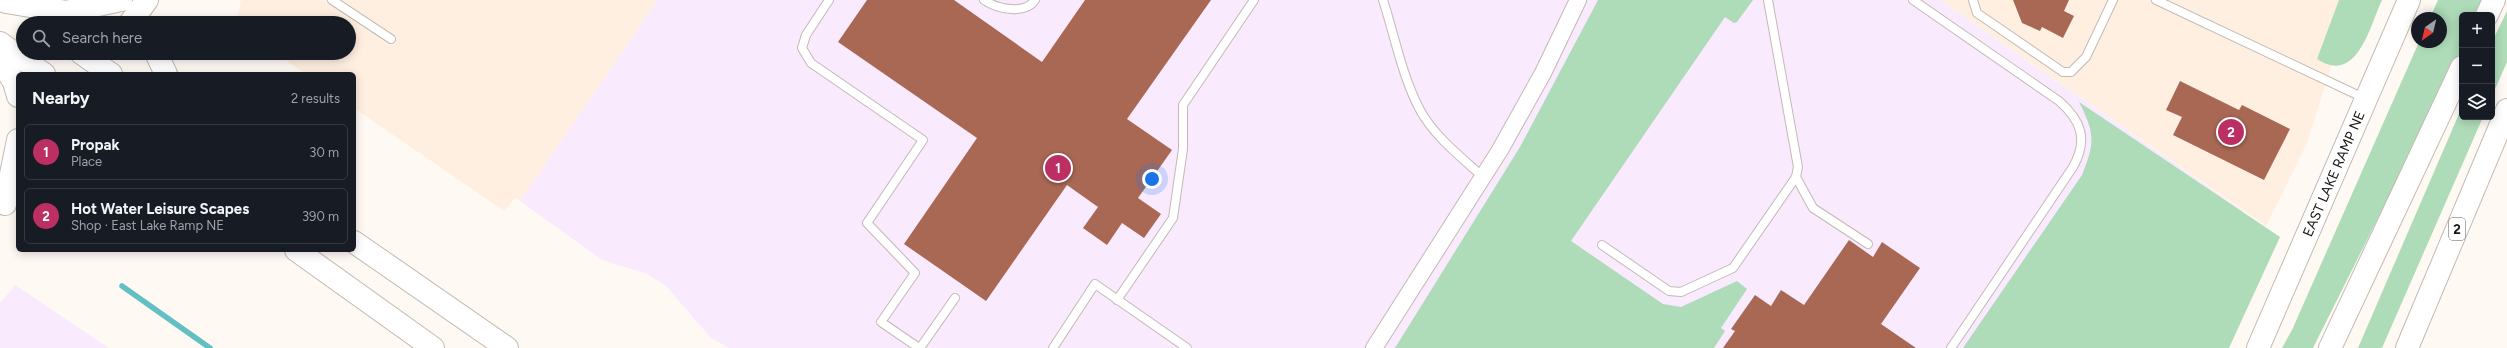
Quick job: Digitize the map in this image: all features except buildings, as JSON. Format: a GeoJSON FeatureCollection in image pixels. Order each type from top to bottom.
{"type":"FeatureCollection","features":[{"type":"Feature","properties":{"kind":"main road"},"geometry":{"type":"LineString","coordinates":[[5,1],[66,12],[121,0]]}},
{"type":"Feature","properties":{"kind":"main road"},"geometry":{"type":"LineString","coordinates":[[135,16],[147,0]]}},
{"type":"Feature","properties":{"kind":"main road"},"geometry":{"type":"LineString","coordinates":[[151,16],[152,0]]}},
{"type":"Feature","properties":{"kind":"main road","name":"EAST LAKE RAMP NE"},"geometry":{"type":"LineString","coordinates":[[2258,348],[2409,0]]}},
{"type":"Feature","properties":{"kind":"main road"},"geometry":{"type":"LineString","coordinates":[[2488,12],[2494,0]]}},
{"type":"Feature","properties":{"kind":"main road"},"geometry":{"type":"LineString","coordinates":[[5,1],[27,16]]}},
{"type":"Feature","properties":{"kind":"main road"},"geometry":{"type":"LineString","coordinates":[[0,43],[16,54]]}},
{"type":"Feature","properties":{"kind":"main road"},"geometry":{"type":"LineString","coordinates":[[0,60],[14,82],[16,89]]}},
{"type":"Feature","properties":{"kind":"main road"},"geometry":{"type":"LineString","coordinates":[[24,60],[41,72]]}},
{"type":"Feature","properties":{"kind":"main road"},"geometry":{"type":"LineString","coordinates":[[92,60],[104,67]]}},
{"type":"Feature","properties":{"kind":"main road"},"geometry":{"type":"LineString","coordinates":[[159,60],[165,72]]}},
{"type":"Feature","properties":{"kind":"main road"},"geometry":{"type":"LineString","coordinates":[[2330,348],[2359,291],[2459,74]]}},
{"type":"Feature","properties":{"kind":"main road","name":"2"},"geometry":{"type":"LineString","coordinates":[[2407,348],[2507,110]]}},
{"type":"Feature","properties":{"kind":"main road"},"geometry":{"type":"LineString","coordinates":[[8,204],[16,153]]}},
{"type":"Feature","properties":{"kind":"main road"},"geometry":{"type":"LineString","coordinates":[[8,204],[16,189]]}},
{"type":"Feature","properties":{"kind":"main road"},"geometry":{"type":"LineString","coordinates":[[356,243],[507,348]]}},
{"type":"Feature","properties":{"kind":"main road"},"geometry":{"type":"LineString","coordinates":[[299,252],[433,348]]}},
{"type":"Feature","properties":{"kind":"main road"},"geometry":{"type":"LineString","coordinates":[[2336,348],[2359,291]]}},
{"type":"Feature","properties":{"kind":"street"},"geometry":{"type":"LineString","coordinates":[[1374,348],[1483,178],[1543,72],[1578,0]]}},
{"type":"Feature","properties":{"kind":"lane"},"geometry":{"type":"LineString","coordinates":[[332,0],[391,39]]}},
{"type":"Feature","properties":{"kind":"lane"},"geometry":{"type":"LineString","coordinates":[[829,0],[806,34],[802,48],[811,63],[923,140],[866,223],[915,273],[881,322],[920,348],[955,298]]}},
{"type":"Feature","properties":{"kind":"lane"},"geometry":{"type":"LineString","coordinates":[[984,0],[992,5],[1015,10],[1033,3],[1035,0]]}},
{"type":"Feature","properties":{"kind":"lane"},"geometry":{"type":"LineString","coordinates":[[1117,300],[1173,218],[1183,149],[1183,105],[1254,0]]}},
{"type":"Feature","properties":{"kind":"lane"},"geometry":{"type":"LineString","coordinates":[[1383,0],[1407,82],[1421,112],[1449,146],[1483,178]]}},
{"type":"Feature","properties":{"kind":"lane"},"geometry":{"type":"LineString","coordinates":[[1602,245],[1669,291],[1681,292],[1734,268],[1796,177],[1798,167],[1768,0]]}},
{"type":"Feature","properties":{"kind":"lane"},"geometry":{"type":"LineString","coordinates":[[1912,0],[2059,101],[2072,112],[2079,125],[2082,138],[2080,154],[2073,167],[1951,348]]}},
{"type":"Feature","properties":{"kind":"lane"},"geometry":{"type":"LineString","coordinates":[[1973,0],[1977,13],[2063,72],[2070,72],[2086,57],[2113,0]]}},
{"type":"Feature","properties":{"kind":"lane"},"geometry":{"type":"LineString","coordinates":[[2154,0],[2366,99]]}},
{"type":"Feature","properties":{"kind":"lane"},"geometry":{"type":"LineString","coordinates":[[1796,177],[1813,208],[1868,244]]}},
{"type":"Feature","properties":{"kind":"lane"},"geometry":{"type":"LineString","coordinates":[[1053,348],[1095,284],[1187,348]]}},
{"type":"Feature","properties":{"kind":"shaded area"},"geometry":{"type":"Polygon","coordinates":[[[241,0],[658,0],[520,201],[515,198],[504,211],[356,109],[356,72],[303,72],[285,60],[356,60],[356,16],[238,16],[241,0]]]}},
{"type":"Feature","properties":{"kind":"shaded area"},"geometry":{"type":"Polygon","coordinates":[[[658,0],[1940,0],[2243,211],[2181,348],[729,348],[711,338],[666,286],[647,274],[602,260],[520,201],[658,0]]]}},
{"type":"Feature","properties":{"kind":"shaded area"},"geometry":{"type":"Polygon","coordinates":[[[1940,0],[2352,0],[2307,143],[2266,226],[1940,0]]]}},
{"type":"Feature","properties":{"kind":"shaded area"},"geometry":{"type":"Polygon","coordinates":[[[15,285],[109,348],[0,348],[0,303],[15,285]]]}},
{"type":"Feature","properties":{"kind":"green space"},"geometry":{"type":"Polygon","coordinates":[[[1598,0],[1753,0],[1737,22],[1734,23],[1725,17],[1571,241],[1663,304],[1681,307],[1737,281],[1747,289],[1721,328],[1725,331],[1714,348],[1395,348],[1520,147],[1598,0]]]}},
{"type":"Feature","properties":{"kind":"green space"},"geometry":{"type":"Polygon","coordinates":[[[2339,0],[2382,0],[2360,50],[2352,59],[2342,65],[2331,65],[2317,59],[2339,0]]]}},
{"type":"Feature","properties":{"kind":"green space"},"geometry":{"type":"Polygon","coordinates":[[[2438,0],[2487,0],[2481,12],[2459,12],[2459,56],[2313,348],[2282,348],[2292,330],[2416,48],[2447,48],[2447,12],[2433,12],[2438,0]]]}},
{"type":"Feature","properties":{"kind":"green space"},"geometry":{"type":"Polygon","coordinates":[[[2507,11],[2507,62],[2495,89],[2495,48],[2495,36],[2507,11]]]}},
{"type":"Feature","properties":{"kind":"green space"},"geometry":{"type":"Polygon","coordinates":[[[2079,102],[2280,237],[2229,348],[1963,348],[2082,175],[2091,146],[2091,138],[2088,122],[2079,102]]]}},
{"type":"Feature","properties":{"kind":"green space"},"geometry":{"type":"Polygon","coordinates":[[[2459,114],[2459,120],[2482,120],[2382,348],[2358,348],[2459,114]]]}},
{"type":"Feature","properties":{"kind":"waterway"},"geometry":{"type":"LineString","coordinates":[[122,286],[210,348]]}},
{"type":"Feature","properties":{"kind":"place","name":"Hot Water Leisure Scapes"},"geometry":{"type":"Point","coordinates":[2231,132]}},
{"type":"Feature","properties":{"kind":"place","name":"Propak"},"geometry":{"type":"Point","coordinates":[1058,168]}}]}
